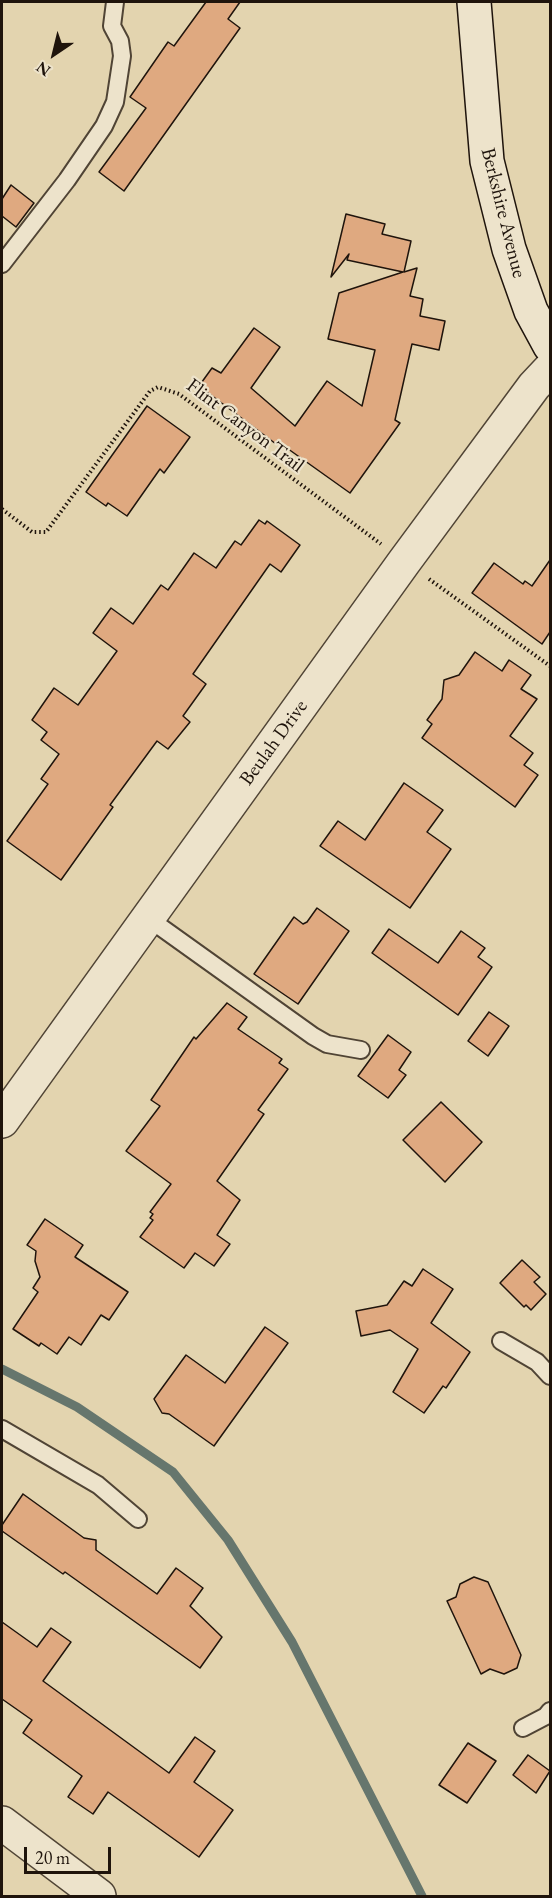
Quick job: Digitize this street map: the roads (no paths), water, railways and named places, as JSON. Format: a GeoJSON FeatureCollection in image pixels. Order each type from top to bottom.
{"type":"FeatureCollection","features":[{"type":"Feature","properties":{"kind":"street","name":"Berkshire Avenue"},"geometry":{"type":"LineString","coordinates":[[474,2],[487,161],[509,249],[531,311],[550,346]]}},
{"type":"Feature","properties":{"kind":"street","name":"Beulah Drive"},"geometry":{"type":"LineString","coordinates":[[2,1121],[404,561],[534,386],[550,369]]}},
{"type":"Feature","properties":{"kind":"street"},"geometry":{"type":"LineString","coordinates":[[2,1823],[99,1896]]}},
{"type":"Feature","properties":{"kind":"lane"},"geometry":{"type":"LineString","coordinates":[[2,264],[67,180],[104,126],[115,102],[122,56],[120,41],[112,26],[115,2]]}},
{"type":"Feature","properties":{"kind":"lane"},"geometry":{"type":"LineString","coordinates":[[148,918],[313,1036],[327,1044],[361,1050]]}},
{"type":"Feature","properties":{"kind":"lane"},"geometry":{"type":"LineString","coordinates":[[501,1341],[537,1362],[550,1376]]}},
{"type":"Feature","properties":{"kind":"lane"},"geometry":{"type":"LineString","coordinates":[[2,1429],[98,1485],[138,1519]]}},
{"type":"Feature","properties":{"kind":"lane"},"geometry":{"type":"LineString","coordinates":[[523,1728],[546,1716],[550,1711]]}},
{"type":"Feature","properties":{"kind":"waterway"},"geometry":{"type":"LineString","coordinates":[[2,1369],[77,1407],[173,1472],[228,1540],[292,1642],[422,1896]]}}]}
